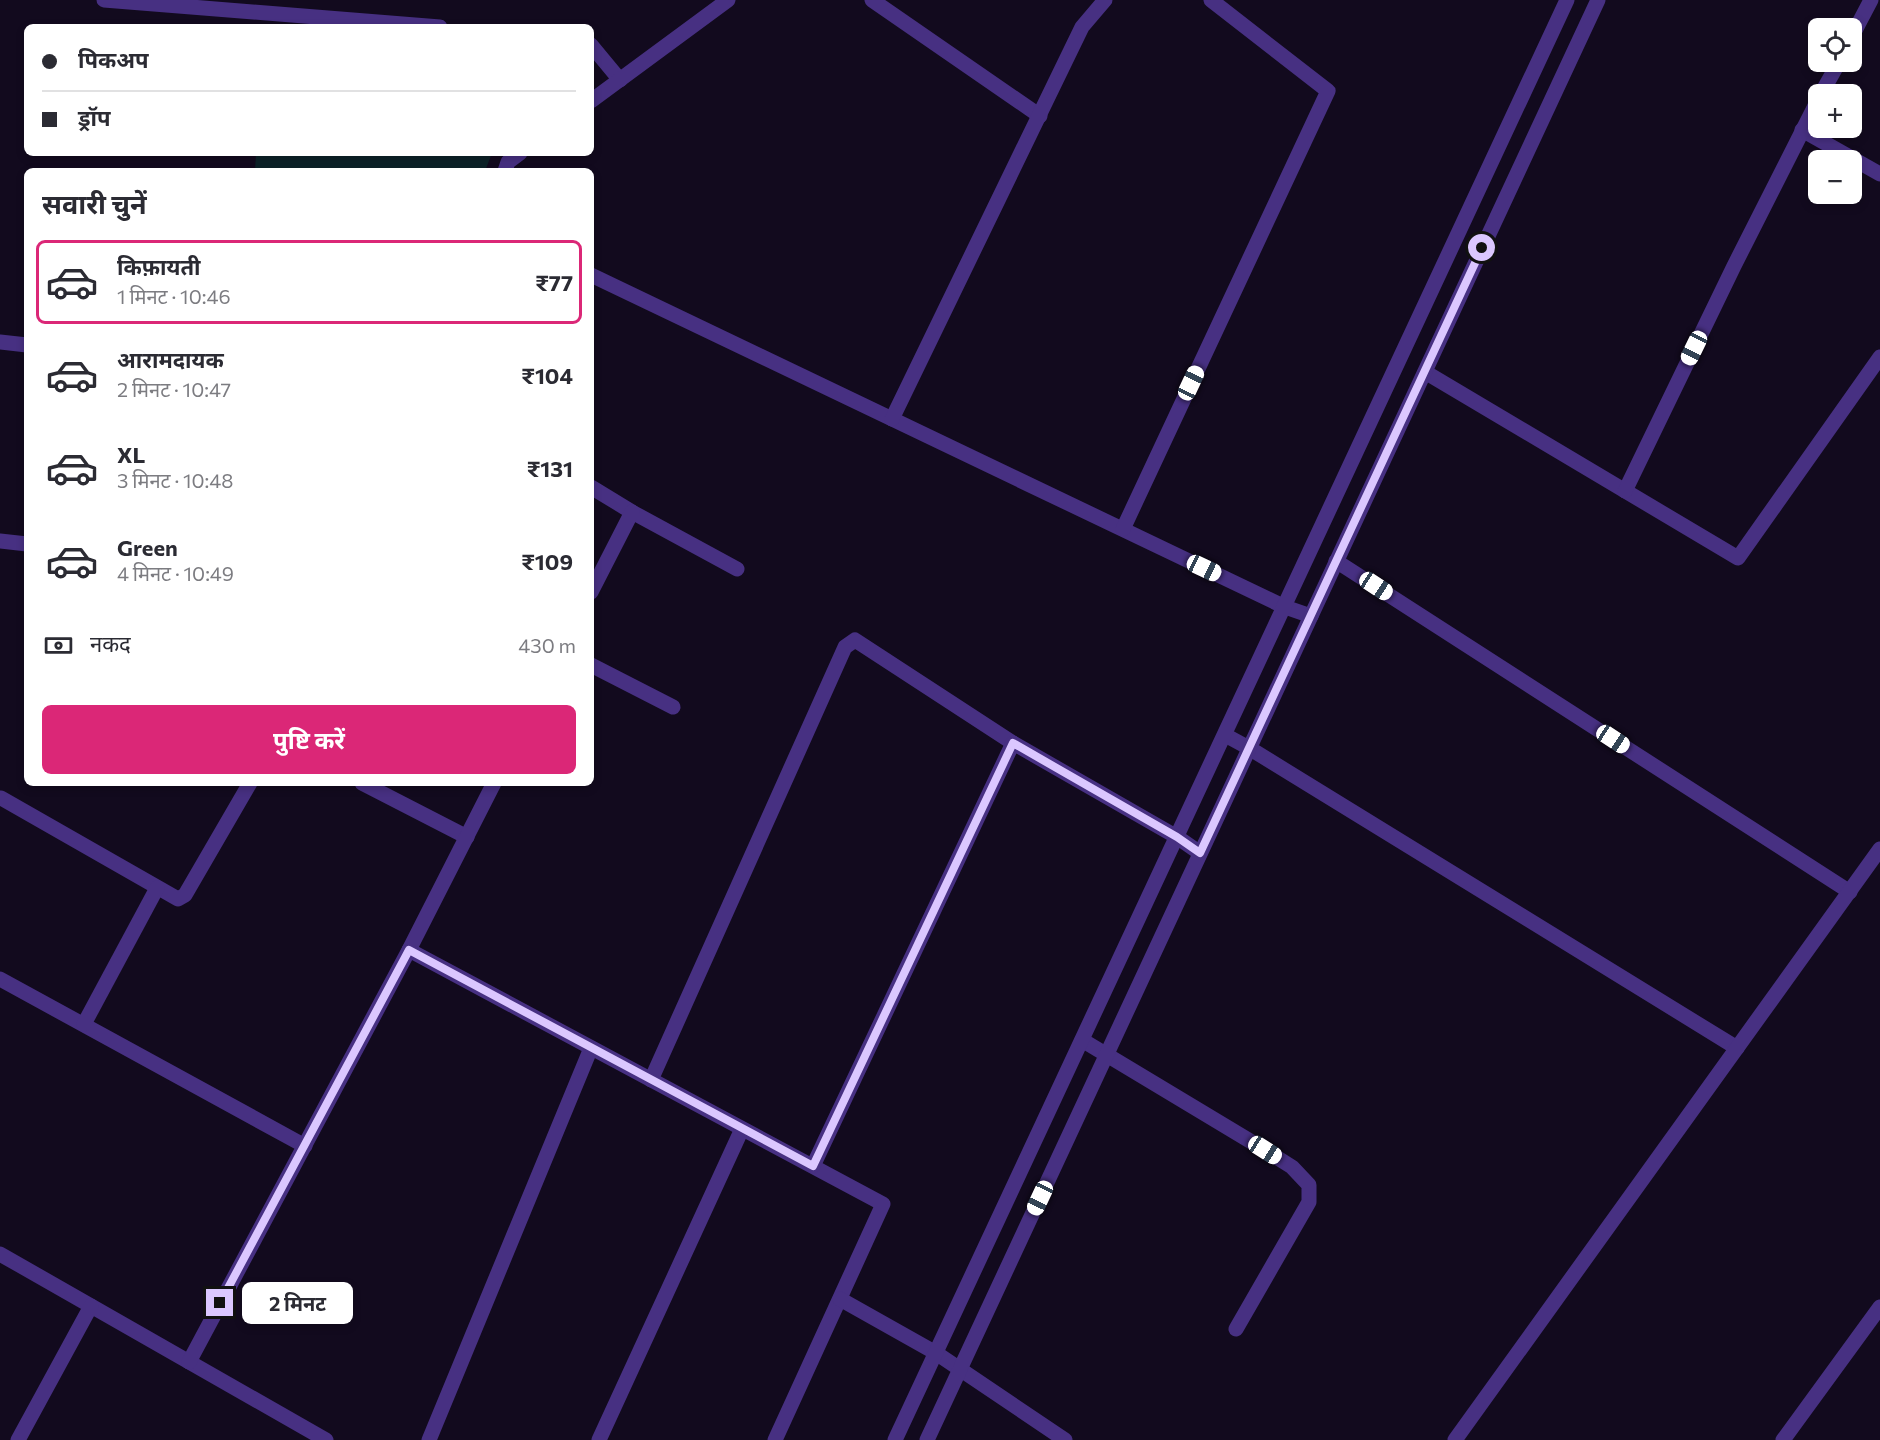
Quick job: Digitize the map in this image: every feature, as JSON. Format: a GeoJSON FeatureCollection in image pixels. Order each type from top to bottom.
{"type":"FeatureCollection","features":[{"type":"Feature","properties":{"kind":"street"},"geometry":{"type":"LineString","coordinates":[[104,0],[403,24]]}},
{"type":"Feature","properties":{"kind":"street"},"geometry":{"type":"LineString","coordinates":[[594,99],[728,0]]}},
{"type":"Feature","properties":{"kind":"street"},"geometry":{"type":"LineString","coordinates":[[872,0],[1040,116]]}},
{"type":"Feature","properties":{"kind":"street"},"geometry":{"type":"LineString","coordinates":[[892,419],[1082,27],[1105,0]]}},
{"type":"Feature","properties":{"kind":"street"},"geometry":{"type":"LineString","coordinates":[[1123,529],[1328,91],[1211,0]]}},
{"type":"Feature","properties":{"kind":"street"},"geometry":{"type":"LineString","coordinates":[[895,1440],[1567,0]]}},
{"type":"Feature","properties":{"kind":"street"},"geometry":{"type":"LineString","coordinates":[[927,1440],[1598,0]]}},
{"type":"Feature","properties":{"kind":"street"},"geometry":{"type":"LineString","coordinates":[[1862,18],[1871,0]]}},
{"type":"Feature","properties":{"kind":"street"},"geometry":{"type":"LineString","coordinates":[[594,49],[620,80]]}},
{"type":"Feature","properties":{"kind":"street"},"geometry":{"type":"LineString","coordinates":[[1625,491],[1808,119]]}},
{"type":"Feature","properties":{"kind":"street"},"geometry":{"type":"LineString","coordinates":[[1802,130],[1880,174]]}},
{"type":"Feature","properties":{"kind":"street"},"geometry":{"type":"LineString","coordinates":[[506,168],[508,162],[516,156]]}},
{"type":"Feature","properties":{"kind":"street"},"geometry":{"type":"LineString","coordinates":[[594,276],[1285,607],[1311,616]]}},
{"type":"Feature","properties":{"kind":"street"},"geometry":{"type":"LineString","coordinates":[[0,342],[24,345]]}},
{"type":"Feature","properties":{"kind":"street"},"geometry":{"type":"LineString","coordinates":[[1425,372],[1738,558],[1880,357]]}},
{"type":"Feature","properties":{"kind":"street"},"geometry":{"type":"LineString","coordinates":[[594,489],[632,512],[737,568]]}},
{"type":"Feature","properties":{"kind":"street"},"geometry":{"type":"LineString","coordinates":[[594,586],[632,512]]}},
{"type":"Feature","properties":{"kind":"street"},"geometry":{"type":"LineString","coordinates":[[0,541],[24,544]]}},
{"type":"Feature","properties":{"kind":"street"},"geometry":{"type":"LineString","coordinates":[[1336,561],[1850,892]]}},
{"type":"Feature","properties":{"kind":"street"},"geometry":{"type":"LineString","coordinates":[[651,1080],[845,647],[855,640],[1013,743],[1177,837],[1200,853]]}},
{"type":"Feature","properties":{"kind":"street"},"geometry":{"type":"LineString","coordinates":[[594,667],[673,707]]}},
{"type":"Feature","properties":{"kind":"street"},"geometry":{"type":"LineString","coordinates":[[1225,735],[1737,1048]]}},
{"type":"Feature","properties":{"kind":"street"},"geometry":{"type":"LineString","coordinates":[[813,1166],[1013,743]]}},
{"type":"Feature","properties":{"kind":"street"},"geometry":{"type":"LineString","coordinates":[[1,798],[178,899],[185,895],[248,786]]}},
{"type":"Feature","properties":{"kind":"street"},"geometry":{"type":"LineString","coordinates":[[369,786],[467,837]]}},
{"type":"Feature","properties":{"kind":"street"},"geometry":{"type":"LineString","coordinates":[[189,1362],[409,950],[492,786]]}},
{"type":"Feature","properties":{"kind":"street"},"geometry":{"type":"LineString","coordinates":[[1455,1440],[1880,849]]}},
{"type":"Feature","properties":{"kind":"street"},"geometry":{"type":"LineString","coordinates":[[84,1024],[157,888]]}},
{"type":"Feature","properties":{"kind":"street"},"geometry":{"type":"LineString","coordinates":[[409,950],[883,1204],[775,1440]]}},
{"type":"Feature","properties":{"kind":"street"},"geometry":{"type":"LineString","coordinates":[[0,979],[305,1146]]}},
{"type":"Feature","properties":{"kind":"street"},"geometry":{"type":"LineString","coordinates":[[1082,1040],[1283,1161],[1309,1185],[1309,1203],[1236,1329]]}},
{"type":"Feature","properties":{"kind":"street"},"geometry":{"type":"LineString","coordinates":[[429,1440],[591,1048]]}},
{"type":"Feature","properties":{"kind":"street"},"geometry":{"type":"LineString","coordinates":[[599,1440],[742,1128]]}},
{"type":"Feature","properties":{"kind":"street"},"geometry":{"type":"LineString","coordinates":[[0,1254],[326,1440]]}},
{"type":"Feature","properties":{"kind":"street"},"geometry":{"type":"LineString","coordinates":[[840,1299],[936,1353],[1065,1440]]}},
{"type":"Feature","properties":{"kind":"street"},"geometry":{"type":"LineString","coordinates":[[18,1440],[91,1306]]}},
{"type":"Feature","properties":{"kind":"street"},"geometry":{"type":"LineString","coordinates":[[1783,1440],[1880,1306]]}},
{"type":"Feature","properties":{"kind":"shaded area"},"geometry":{"type":"Polygon","coordinates":[[[256,156],[491,156],[486,168],[255,168],[256,156]]]}},
{"type":"Feature","properties":{"kind":"route"},"geometry":{"type":"LineString","coordinates":[[220,1303],[409,950],[813,1166],[1013,743],[1177,837],[1200,853],[1482,248]]}}]}
